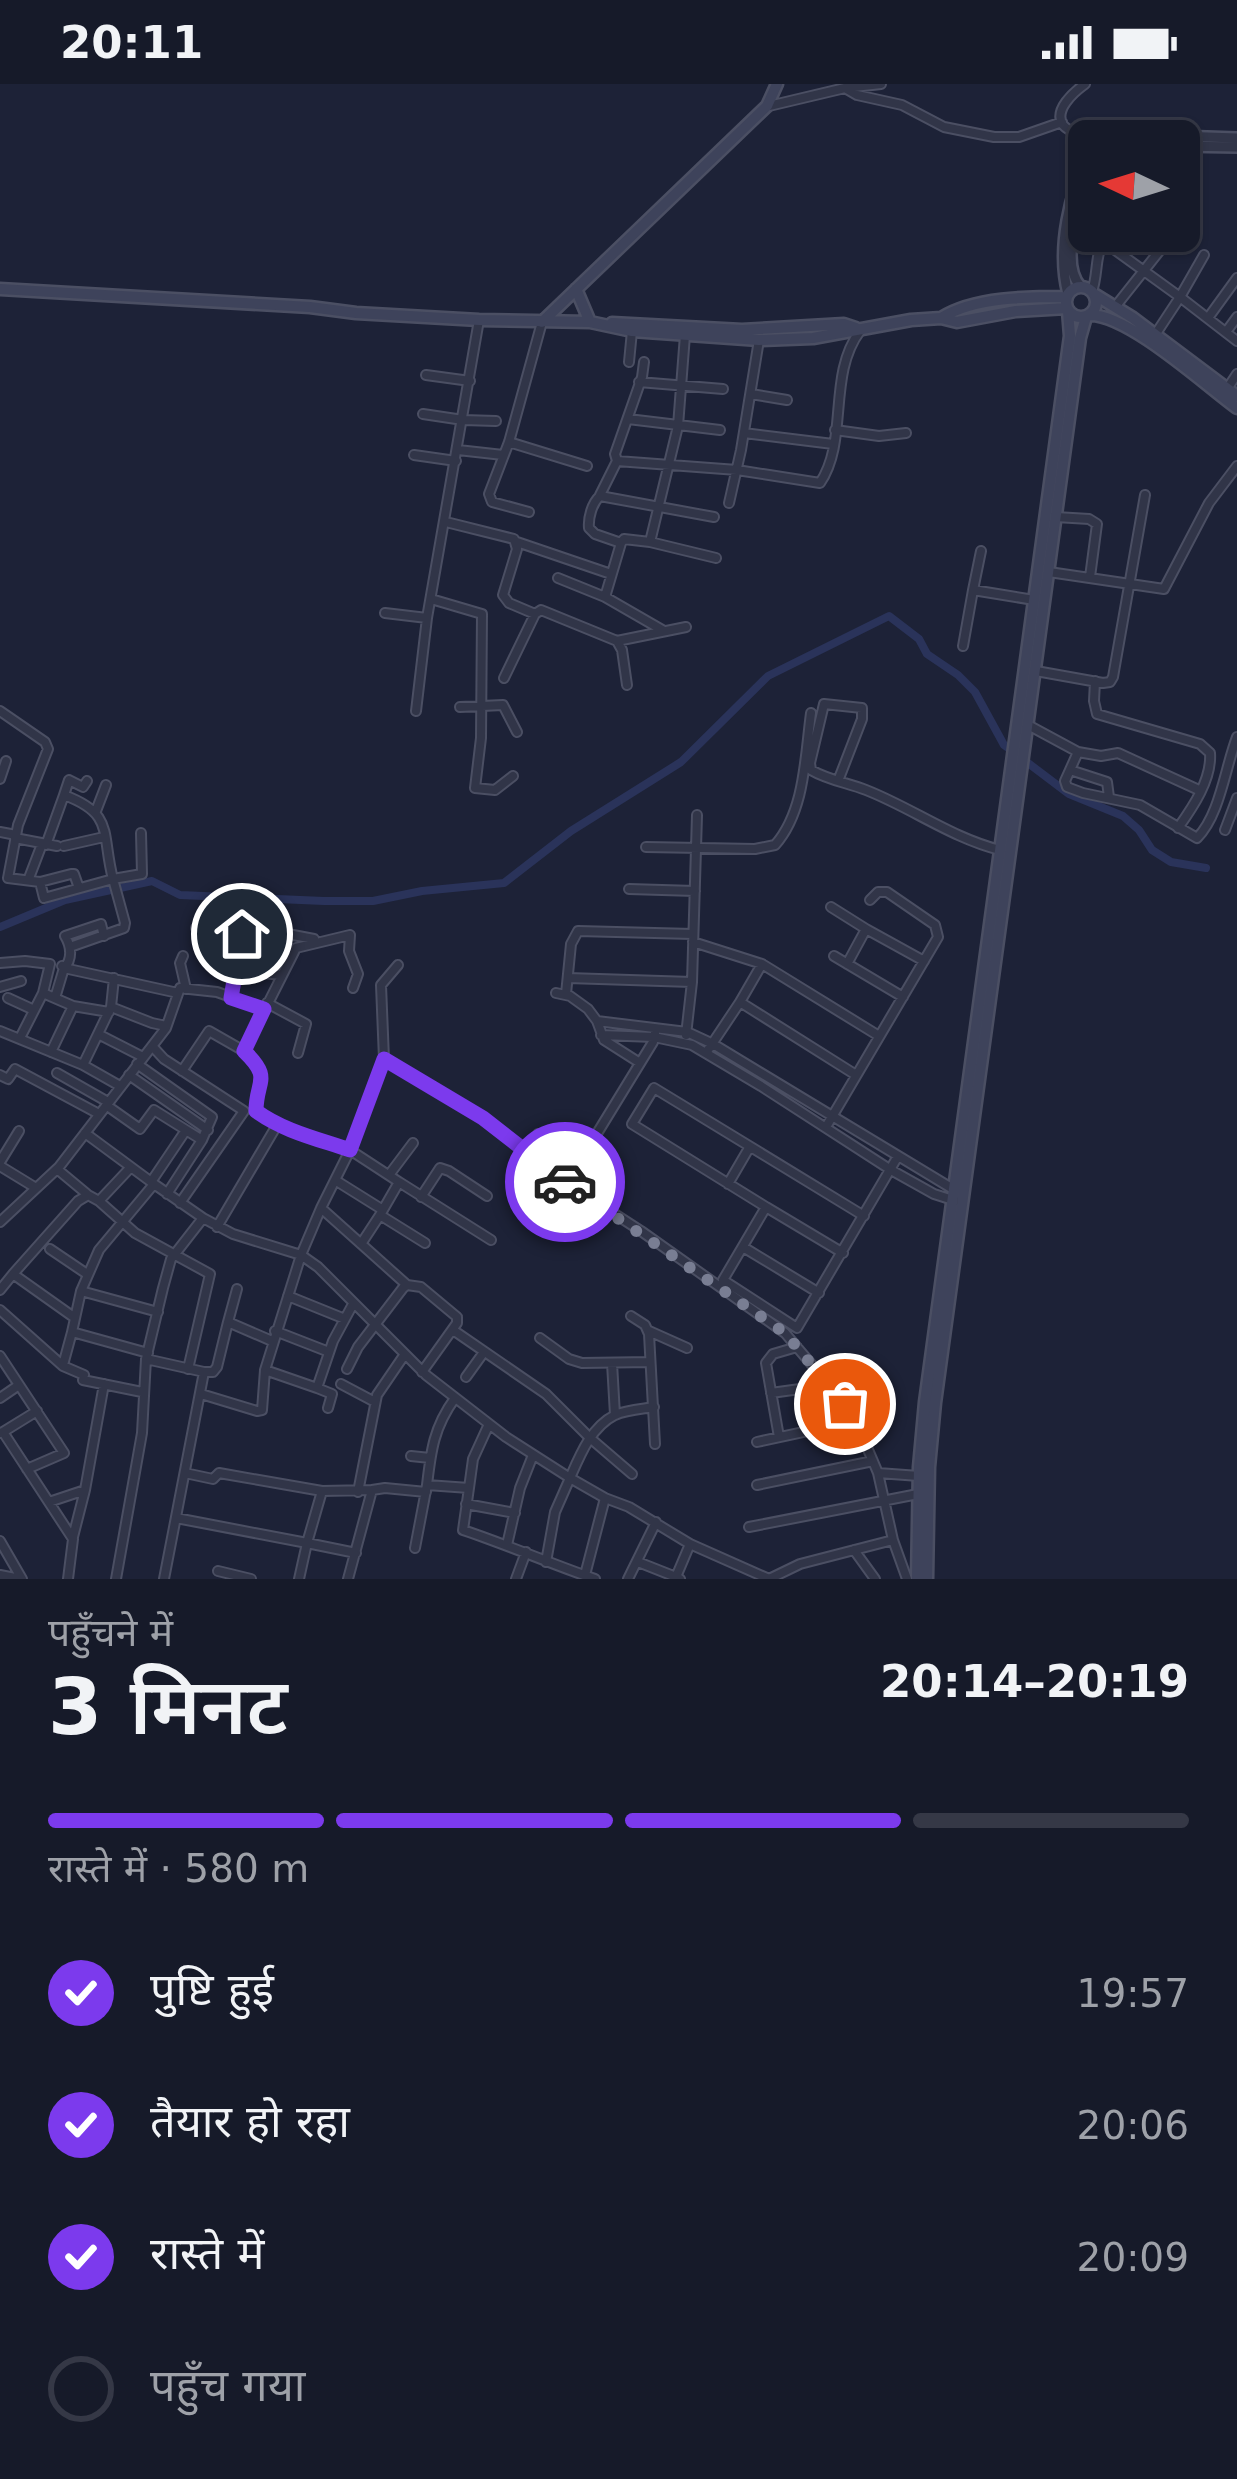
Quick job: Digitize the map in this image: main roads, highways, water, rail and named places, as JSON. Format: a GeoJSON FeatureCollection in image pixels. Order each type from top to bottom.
{"type":"FeatureCollection","features":[{"type":"Feature","properties":{"kind":"main road"},"geometry":{"type":"LineString","coordinates":[[542,322],[767,106],[777,84]]}},
{"type":"Feature","properties":{"kind":"main road"},"geometry":{"type":"LineString","coordinates":[[0,289],[479,320],[742,330],[844,324],[859,328]]}},
{"type":"Feature","properties":{"kind":"main road"},"geometry":{"type":"LineString","coordinates":[[576,290],[594,323],[632,331],[759,340],[813,338],[1005,307],[1067,303],[1089,291]]}},
{"type":"Feature","properties":{"kind":"main road"},"geometry":{"type":"LineString","coordinates":[[1089,291],[1237,408]]}},
{"type":"Feature","properties":{"kind":"main road"},"geometry":{"type":"LineString","coordinates":[[927,1579],[919,1476],[925,1402],[1036,671],[1080,338],[1096,306],[1089,291]]}},
{"type":"Feature","properties":{"kind":"main road"},"geometry":{"type":"LineString","coordinates":[[1067,303],[1074,316],[1116,320],[1153,339],[1232,392]]}},
{"type":"Feature","properties":{"kind":"main road"},"geometry":{"type":"LineString","coordinates":[[916,1579],[1001,850],[1070,336],[1067,303]]}},
{"type":"Feature","properties":{"kind":"waterway"},"geometry":{"type":"LineString","coordinates":[[0,927],[65,900],[152,881],[180,895],[324,901],[373,901],[504,883],[571,831],[681,762],[768,676],[889,616],[975,692],[1011,750]]}},
{"type":"Feature","properties":{"kind":"waterway"},"geometry":{"type":"LineString","coordinates":[[1028,763],[1069,794],[1123,816],[1152,850],[1171,862],[1206,868]]}}]}
